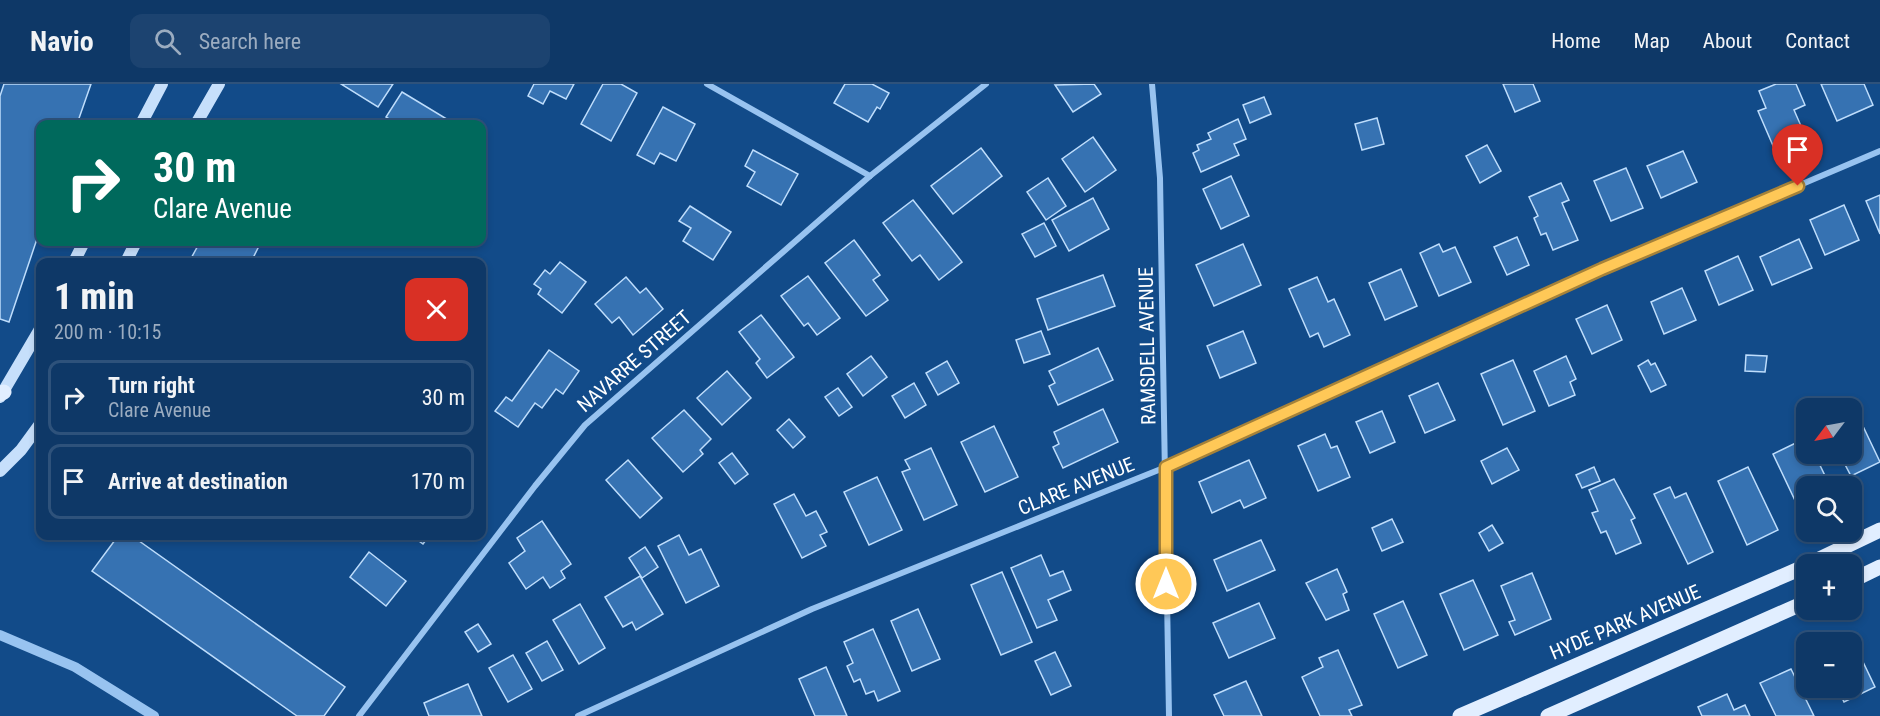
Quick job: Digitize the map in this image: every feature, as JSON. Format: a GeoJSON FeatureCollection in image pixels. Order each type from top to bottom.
{"type":"FeatureCollection","features":[{"type":"Feature","properties":{"kind":"main road"},"geometry":{"type":"LineString","coordinates":[[143,120],[162,84]]}},
{"type":"Feature","properties":{"kind":"main road"},"geometry":{"type":"LineString","coordinates":[[198,120],[219,84]]}},
{"type":"Feature","properties":{"kind":"main road"},"geometry":{"type":"LineString","coordinates":[[1,395],[36,336]]}},
{"type":"Feature","properties":{"kind":"main road"},"geometry":{"type":"LineString","coordinates":[[0,471],[21,450],[36,429]]}},
{"type":"Feature","properties":{"kind":"main road","name":"HYDE PARK AVENUE"},"geometry":{"type":"LineString","coordinates":[[1831,554],[1880,530]]}},
{"type":"Feature","properties":{"kind":"main road"},"geometry":{"type":"LineString","coordinates":[[1862,576],[1880,567]]}},
{"type":"Feature","properties":{"kind":"main road","name":"HYDE PARK AVENUE"},"geometry":{"type":"LineString","coordinates":[[1460,716],[1796,570]]}},
{"type":"Feature","properties":{"kind":"main road"},"geometry":{"type":"LineString","coordinates":[[1548,716],[1796,606]]}},
{"type":"Feature","properties":{"kind":"street"},"geometry":{"type":"LineString","coordinates":[[707,84],[870,176]]}},
{"type":"Feature","properties":{"kind":"street","name":"NAVARRE STREET"},"geometry":{"type":"LineString","coordinates":[[359,716],[535,486],[585,425],[870,176],[986,84]]}},
{"type":"Feature","properties":{"kind":"street","name":"RAMSDELL AVENUE"},"geometry":{"type":"LineString","coordinates":[[1152,84],[1160,178],[1170,716]]}},
{"type":"Feature","properties":{"kind":"street","name":"CLARE AVENUE"},"geometry":{"type":"LineString","coordinates":[[578,716],[812,609],[1166,467],[1602,269],[1880,151]]}},
{"type":"Feature","properties":{"kind":"street"},"geometry":{"type":"LineString","coordinates":[[0,635],[75,667],[154,716]]}},
{"type":"Feature","properties":{"kind":"building"},"geometry":{"type":"Polygon","coordinates":[[[4,84],[91,84],[78,120],[36,120],[36,242],[9,322],[0,319],[0,96],[4,84]]]}},
{"type":"Feature","properties":{"kind":"building"},"geometry":{"type":"Polygon","coordinates":[[[341,84],[393,84],[378,107],[341,84]]]}},
{"type":"Feature","properties":{"kind":"building"},"geometry":{"type":"Polygon","coordinates":[[[534,84],[574,84],[566,99],[550,91],[543,104],[528,96],[534,84]]]}},
{"type":"Feature","properties":{"kind":"building"},"geometry":{"type":"Polygon","coordinates":[[[603,84],[621,84],[637,93],[611,141],[581,124],[603,84]]]}},
{"type":"Feature","properties":{"kind":"building"},"geometry":{"type":"Polygon","coordinates":[[[845,84],[872,84],[889,93],[880,109],[877,107],[868,122],[834,103],[845,84]]]}},
{"type":"Feature","properties":{"kind":"building"},"geometry":{"type":"Polygon","coordinates":[[[1094,84],[1101,94],[1073,112],[1055,85],[1094,84]]]}},
{"type":"Feature","properties":{"kind":"building"},"geometry":{"type":"Polygon","coordinates":[[[1503,84],[1533,84],[1540,101],[1515,112],[1503,84]]]}},
{"type":"Feature","properties":{"kind":"building"},"geometry":{"type":"Polygon","coordinates":[[[1776,84],[1796,84],[1805,105],[1794,110],[1805,135],[1774,148],[1758,111],[1766,108],[1759,91],[1776,84]]]}},
{"type":"Feature","properties":{"kind":"building"},"geometry":{"type":"Polygon","coordinates":[[[1821,84],[1864,84],[1873,105],[1837,121],[1821,84]]]}},
{"type":"Feature","properties":{"kind":"building"},"geometry":{"type":"Polygon","coordinates":[[[402,92],[448,120],[391,120],[386,117],[402,92]]]}},
{"type":"Feature","properties":{"kind":"building"},"geometry":{"type":"Polygon","coordinates":[[[1264,97],[1271,114],[1250,123],[1243,105],[1264,97]]]}},
{"type":"Feature","properties":{"kind":"building"},"geometry":{"type":"Polygon","coordinates":[[[663,107],[695,124],[676,161],[660,153],[654,164],[637,155],[663,107]]]}},
{"type":"Feature","properties":{"kind":"building"},"geometry":{"type":"Polygon","coordinates":[[[1377,118],[1384,144],[1362,150],[1355,124],[1377,118]]]}},
{"type":"Feature","properties":{"kind":"building"},"geometry":{"type":"Polygon","coordinates":[[[1238,119],[1246,139],[1234,144],[1239,155],[1201,172],[1193,153],[1199,150],[1197,145],[1211,139],[1208,133],[1238,119]]]}},
{"type":"Feature","properties":{"kind":"building"},"geometry":{"type":"Polygon","coordinates":[[[1093,137],[1116,170],[1085,192],[1062,159],[1093,137]]]}},
{"type":"Feature","properties":{"kind":"building"},"geometry":{"type":"Polygon","coordinates":[[[1487,145],[1501,171],[1480,183],[1466,156],[1487,145]]]}},
{"type":"Feature","properties":{"kind":"building"},"geometry":{"type":"Polygon","coordinates":[[[981,148],[1002,176],[953,214],[931,186],[981,148]]]}},
{"type":"Feature","properties":{"kind":"building"},"geometry":{"type":"Polygon","coordinates":[[[753,150],[798,174],[781,205],[747,186],[755,172],[745,166],[753,150]]]}},
{"type":"Feature","properties":{"kind":"building"},"geometry":{"type":"Polygon","coordinates":[[[1683,151],[1697,182],[1661,198],[1647,166],[1683,151]]]}},
{"type":"Feature","properties":{"kind":"building"},"geometry":{"type":"Polygon","coordinates":[[[1626,168],[1643,208],[1611,221],[1594,181],[1626,168]]]}},
{"type":"Feature","properties":{"kind":"building"},"geometry":{"type":"Polygon","coordinates":[[[1231,176],[1249,216],[1221,229],[1203,189],[1231,176]]]}},
{"type":"Feature","properties":{"kind":"building"},"geometry":{"type":"Polygon","coordinates":[[[1048,178],[1066,206],[1046,220],[1027,192],[1048,178]]]}},
{"type":"Feature","properties":{"kind":"building"},"geometry":{"type":"Polygon","coordinates":[[[1561,183],[1569,200],[1562,203],[1578,240],[1553,250],[1546,233],[1541,235],[1534,218],[1538,216],[1529,197],[1561,183]]]}},
{"type":"Feature","properties":{"kind":"building"},"geometry":{"type":"Polygon","coordinates":[[[1880,195],[1880,234],[1866,201],[1880,195]]]}},
{"type":"Feature","properties":{"kind":"building"},"geometry":{"type":"Polygon","coordinates":[[[1093,198],[1109,229],[1069,251],[1052,220],[1093,198]]]}},
{"type":"Feature","properties":{"kind":"building"},"geometry":{"type":"Polygon","coordinates":[[[913,200],[962,262],[939,280],[920,255],[912,261],[883,223],[913,200]]]}},
{"type":"Feature","properties":{"kind":"building"},"geometry":{"type":"Polygon","coordinates":[[[1844,205],[1859,240],[1825,255],[1810,220],[1844,205]]]}},
{"type":"Feature","properties":{"kind":"building"},"geometry":{"type":"Polygon","coordinates":[[[690,206],[731,232],[713,260],[683,241],[691,228],[679,221],[690,206]]]}},
{"type":"Feature","properties":{"kind":"building"},"geometry":{"type":"Polygon","coordinates":[[[1044,223],[1056,246],[1035,257],[1022,234],[1044,223]]]}},
{"type":"Feature","properties":{"kind":"building"},"geometry":{"type":"Polygon","coordinates":[[[1517,237],[1529,265],[1507,275],[1494,247],[1517,237]]]}},
{"type":"Feature","properties":{"kind":"building"},"geometry":{"type":"Polygon","coordinates":[[[1799,239],[1812,268],[1772,285],[1760,257],[1799,239]]]}},
{"type":"Feature","properties":{"kind":"building"},"geometry":{"type":"Polygon","coordinates":[[[854,240],[880,275],[873,280],[888,300],[866,316],[825,263],[854,240]]]}},
{"type":"Feature","properties":{"kind":"building"},"geometry":{"type":"Polygon","coordinates":[[[1243,244],[1261,285],[1214,306],[1196,265],[1243,244]]]}},
{"type":"Feature","properties":{"kind":"building"},"geometry":{"type":"Polygon","coordinates":[[[1439,244],[1443,252],[1455,247],[1471,282],[1439,296],[1420,253],[1439,244]]]}},
{"type":"Feature","properties":{"kind":"building"},"geometry":{"type":"Polygon","coordinates":[[[198,246],[259,246],[253,258],[191,258],[198,246]]]}},
{"type":"Feature","properties":{"kind":"building"},"geometry":{"type":"Polygon","coordinates":[[[1738,256],[1753,290],[1719,305],[1705,271],[1738,256]]]}},
{"type":"Feature","properties":{"kind":"building"},"geometry":{"type":"Polygon","coordinates":[[[560,262],[586,282],[562,313],[538,294],[541,289],[534,284],[545,270],[550,274],[560,262]]]}},
{"type":"Feature","properties":{"kind":"building"},"geometry":{"type":"Polygon","coordinates":[[[1401,269],[1417,306],[1385,320],[1369,283],[1401,269]]]}},
{"type":"Feature","properties":{"kind":"building"},"geometry":{"type":"Polygon","coordinates":[[[1103,275],[1115,306],[1048,330],[1037,299],[1103,275]]]}},
{"type":"Feature","properties":{"kind":"building"},"geometry":{"type":"Polygon","coordinates":[[[808,276],[840,318],[817,335],[808,323],[804,326],[781,296],[808,276]]]}},
{"type":"Feature","properties":{"kind":"building"},"geometry":{"type":"Polygon","coordinates":[[[626,277],[640,293],[646,288],[663,309],[633,335],[619,317],[612,323],[595,304],[626,277]]]}},
{"type":"Feature","properties":{"kind":"building"},"geometry":{"type":"Polygon","coordinates":[[[1317,277],[1328,302],[1334,299],[1350,335],[1324,347],[1318,333],[1310,337],[1289,289],[1317,277]]]}},
{"type":"Feature","properties":{"kind":"building"},"geometry":{"type":"Polygon","coordinates":[[[1682,288],[1696,320],[1664,334],[1651,302],[1682,288]]]}},
{"type":"Feature","properties":{"kind":"building"},"geometry":{"type":"Polygon","coordinates":[[[1607,305],[1622,340],[1592,354],[1576,319],[1607,305]]]}},
{"type":"Feature","properties":{"kind":"building"},"geometry":{"type":"Polygon","coordinates":[[[761,315],[794,357],[767,378],[756,363],[760,359],[739,332],[761,315]]]}},
{"type":"Feature","properties":{"kind":"building"},"geometry":{"type":"Polygon","coordinates":[[[1041,331],[1050,354],[1024,363],[1016,340],[1041,331]]]}},
{"type":"Feature","properties":{"kind":"building"},"geometry":{"type":"Polygon","coordinates":[[[1243,331],[1256,363],[1220,378],[1207,346],[1243,331]]]}},
{"type":"Feature","properties":{"kind":"building"},"geometry":{"type":"Polygon","coordinates":[[[1098,348],[1113,380],[1058,405],[1049,386],[1055,383],[1049,371],[1098,348]]]}},
{"type":"Feature","properties":{"kind":"building"},"geometry":{"type":"Polygon","coordinates":[[[549,350],[579,371],[563,394],[556,389],[542,408],[535,403],[518,427],[495,411],[506,397],[512,401],[549,350]]]}},
{"type":"Feature","properties":{"kind":"building"},"geometry":{"type":"Polygon","coordinates":[[[1746,355],[1767,356],[1765,372],[1745,371],[1746,355]]]}},
{"type":"Feature","properties":{"kind":"building"},"geometry":{"type":"Polygon","coordinates":[[[871,356],[887,377],[863,396],[847,374],[871,356]]]}},
{"type":"Feature","properties":{"kind":"building"},"geometry":{"type":"Polygon","coordinates":[[[1566,356],[1576,379],[1570,382],[1575,395],[1549,406],[1534,371],[1566,356]]]}},
{"type":"Feature","properties":{"kind":"building"},"geometry":{"type":"Polygon","coordinates":[[[1513,360],[1535,411],[1503,425],[1481,374],[1513,360]]]}},
{"type":"Feature","properties":{"kind":"building"},"geometry":{"type":"Polygon","coordinates":[[[1648,360],[1651,365],[1655,363],[1666,385],[1651,392],[1638,366],[1648,360]]]}},
{"type":"Feature","properties":{"kind":"building"},"geometry":{"type":"Polygon","coordinates":[[[947,361],[959,383],[938,395],[926,373],[947,361]]]}},
{"type":"Feature","properties":{"kind":"building"},"geometry":{"type":"Polygon","coordinates":[[[727,371],[751,398],[722,425],[697,398],[727,371]]]}},
{"type":"Feature","properties":{"kind":"building"},"geometry":{"type":"Polygon","coordinates":[[[914,383],[926,405],[905,418],[892,396],[914,383]]]}},
{"type":"Feature","properties":{"kind":"building"},"geometry":{"type":"Polygon","coordinates":[[[1438,383],[1455,420],[1425,433],[1409,396],[1438,383]]]}},
{"type":"Feature","properties":{"kind":"building"},"geometry":{"type":"Polygon","coordinates":[[[838,388],[852,407],[839,416],[825,397],[838,388]]]}},
{"type":"Feature","properties":{"kind":"building"},"geometry":{"type":"Polygon","coordinates":[[[1103,409],[1118,442],[1063,468],[1053,447],[1059,444],[1054,432],[1103,409]]]}},
{"type":"Feature","properties":{"kind":"building"},"geometry":{"type":"Polygon","coordinates":[[[684,410],[711,439],[700,450],[703,454],[683,472],[652,438],[684,410]]]}},
{"type":"Feature","properties":{"kind":"building"},"geometry":{"type":"Polygon","coordinates":[[[1382,411],[1395,442],[1370,453],[1356,422],[1382,411]]]}},
{"type":"Feature","properties":{"kind":"building"},"geometry":{"type":"Polygon","coordinates":[[[789,419],[805,437],[793,448],[777,430],[789,419]]]}},
{"type":"Feature","properties":{"kind":"building"},"geometry":{"type":"Polygon","coordinates":[[[1862,424],[1880,462],[1851,476],[1845,464],[1862,464],[1862,424]]]}},
{"type":"Feature","properties":{"kind":"building"},"geometry":{"type":"Polygon","coordinates":[[[994,426],[1018,477],[985,492],[961,442],[994,426]]]}},
{"type":"Feature","properties":{"kind":"building"},"geometry":{"type":"Polygon","coordinates":[[[1325,434],[1331,448],[1337,446],[1350,477],[1318,491],[1298,446],[1325,434]]]}},
{"type":"Feature","properties":{"kind":"building"},"geometry":{"type":"Polygon","coordinates":[[[1796,443],[1796,464],[1819,464],[1825,476],[1796,476],[1796,503],[1773,454],[1796,443]]]}},
{"type":"Feature","properties":{"kind":"building"},"geometry":{"type":"Polygon","coordinates":[[[931,448],[957,505],[924,520],[902,472],[910,469],[905,460],[931,448]]]}},
{"type":"Feature","properties":{"kind":"building"},"geometry":{"type":"Polygon","coordinates":[[[1507,448],[1519,470],[1492,484],[1481,461],[1507,448]]]}},
{"type":"Feature","properties":{"kind":"building"},"geometry":{"type":"Polygon","coordinates":[[[732,453],[748,474],[735,484],[719,463],[732,453]]]}},
{"type":"Feature","properties":{"kind":"building"},"geometry":{"type":"Polygon","coordinates":[[[628,460],[662,498],[640,518],[606,480],[628,460]]]}},
{"type":"Feature","properties":{"kind":"building"},"geometry":{"type":"Polygon","coordinates":[[[1249,460],[1266,498],[1244,508],[1240,500],[1212,513],[1199,482],[1249,460]]]}},
{"type":"Feature","properties":{"kind":"building"},"geometry":{"type":"Polygon","coordinates":[[[1594,467],[1600,481],[1582,488],[1576,475],[1594,467]]]}},
{"type":"Feature","properties":{"kind":"building"},"geometry":{"type":"Polygon","coordinates":[[[1748,467],[1778,530],[1747,545],[1718,481],[1748,467]]]}},
{"type":"Feature","properties":{"kind":"building"},"geometry":{"type":"Polygon","coordinates":[[[877,477],[902,530],[869,545],[844,492],[877,477]]]}},
{"type":"Feature","properties":{"kind":"building"},"geometry":{"type":"Polygon","coordinates":[[[1614,479],[1635,518],[1631,520],[1641,543],[1616,554],[1606,531],[1601,533],[1592,513],[1598,511],[1589,490],[1614,479]]]}},
{"type":"Feature","properties":{"kind":"building"},"geometry":{"type":"Polygon","coordinates":[[[1670,487],[1675,498],[1686,493],[1713,552],[1688,564],[1654,494],[1670,487]]]}},
{"type":"Feature","properties":{"kind":"building"},"geometry":{"type":"Polygon","coordinates":[[[794,494],[806,516],[816,511],[827,532],[820,535],[826,546],[802,558],[774,504],[794,494]]]}},
{"type":"Feature","properties":{"kind":"building"},"geometry":{"type":"Polygon","coordinates":[[[1392,519],[1403,542],[1382,551],[1372,528],[1392,519]]]}},
{"type":"Feature","properties":{"kind":"building"},"geometry":{"type":"Polygon","coordinates":[[[542,521],[571,564],[561,571],[565,578],[550,588],[543,577],[526,589],[509,563],[525,551],[517,538],[542,521]]]}},
{"type":"Feature","properties":{"kind":"building"},"geometry":{"type":"Polygon","coordinates":[[[1492,525],[1503,543],[1489,551],[1479,533],[1492,525]]]}},
{"type":"Feature","properties":{"kind":"building"},"geometry":{"type":"Polygon","coordinates":[[[679,535],[689,555],[701,549],[719,586],[686,603],[658,546],[679,535]]]}},
{"type":"Feature","properties":{"kind":"building"},"geometry":{"type":"Polygon","coordinates":[[[115,540],[138,540],[345,687],[324,716],[297,716],[92,571],[115,540]]]}},
{"type":"Feature","properties":{"kind":"building"},"geometry":{"type":"Polygon","coordinates":[[[1261,540],[1275,570],[1227,591],[1214,560],[1261,540]]]}},
{"type":"Feature","properties":{"kind":"building"},"geometry":{"type":"Polygon","coordinates":[[[645,547],[658,567],[642,578],[629,558],[645,547]]]}},
{"type":"Feature","properties":{"kind":"building"},"geometry":{"type":"Polygon","coordinates":[[[369,552],[406,581],[386,606],[350,577],[369,552]]]}},
{"type":"Feature","properties":{"kind":"building"},"geometry":{"type":"Polygon","coordinates":[[[1041,555],[1050,576],[1063,571],[1071,590],[1048,600],[1057,620],[1037,628],[1011,568],[1041,555]]]}},
{"type":"Feature","properties":{"kind":"building"},"geometry":{"type":"Polygon","coordinates":[[[1337,569],[1347,592],[1343,594],[1349,610],[1326,620],[1306,583],[1337,569]]]}},
{"type":"Feature","properties":{"kind":"building"},"geometry":{"type":"Polygon","coordinates":[[[1002,572],[1032,642],[1001,655],[971,585],[1002,572]]]}},
{"type":"Feature","properties":{"kind":"building"},"geometry":{"type":"Polygon","coordinates":[[[1532,573],[1551,619],[1515,635],[1509,622],[1515,620],[1501,586],[1532,573]]]}},
{"type":"Feature","properties":{"kind":"building"},"geometry":{"type":"Polygon","coordinates":[[[640,576],[663,614],[636,630],[632,622],[623,627],[605,597],[640,576]]]}},
{"type":"Feature","properties":{"kind":"building"},"geometry":{"type":"Polygon","coordinates":[[[1473,580],[1498,635],[1464,650],[1440,594],[1473,580]]]}},
{"type":"Feature","properties":{"kind":"building"},"geometry":{"type":"Polygon","coordinates":[[[1403,601],[1427,655],[1398,668],[1374,614],[1403,601]]]}},
{"type":"Feature","properties":{"kind":"building"},"geometry":{"type":"Polygon","coordinates":[[[1259,603],[1275,638],[1229,658],[1213,623],[1259,603]]]}},
{"type":"Feature","properties":{"kind":"building"},"geometry":{"type":"Polygon","coordinates":[[[580,604],[605,648],[579,664],[553,620],[580,604]]]}},
{"type":"Feature","properties":{"kind":"building"},"geometry":{"type":"Polygon","coordinates":[[[918,609],[940,659],[912,671],[891,621],[918,609]]]}},
{"type":"Feature","properties":{"kind":"building"},"geometry":{"type":"Polygon","coordinates":[[[478,624],[491,644],[478,652],[465,632],[478,624]]]}},
{"type":"Feature","properties":{"kind":"building"},"geometry":{"type":"Polygon","coordinates":[[[873,629],[900,691],[878,701],[874,691],[866,694],[860,679],[854,682],[847,666],[853,663],[844,642],[873,629]]]}},
{"type":"Feature","properties":{"kind":"building"},"geometry":{"type":"Polygon","coordinates":[[[547,641],[563,670],[542,681],[526,653],[547,641]]]}},
{"type":"Feature","properties":{"kind":"building"},"geometry":{"type":"Polygon","coordinates":[[[1338,650],[1362,705],[1349,710],[1352,716],[1320,716],[1302,677],[1323,667],[1319,658],[1338,650]]]}},
{"type":"Feature","properties":{"kind":"building"},"geometry":{"type":"Polygon","coordinates":[[[1055,652],[1071,686],[1051,695],[1035,661],[1055,652]]]}},
{"type":"Feature","properties":{"kind":"building"},"geometry":{"type":"Polygon","coordinates":[[[513,655],[532,689],[508,702],[489,668],[513,655]]]}},
{"type":"Feature","properties":{"kind":"building"},"geometry":{"type":"Polygon","coordinates":[[[1862,660],[1875,687],[1862,693],[1862,660]]]}},
{"type":"Feature","properties":{"kind":"building"},"geometry":{"type":"Polygon","coordinates":[[[826,667],[847,716],[815,716],[799,679],[826,667]]]}},
{"type":"Feature","properties":{"kind":"building"},"geometry":{"type":"Polygon","coordinates":[[[1791,669],[1796,679],[1796,698],[1805,698],[1814,716],[1776,716],[1760,683],[1791,669]]]}},
{"type":"Feature","properties":{"kind":"building"},"geometry":{"type":"Polygon","coordinates":[[[1246,681],[1262,716],[1224,716],[1214,695],[1246,681]]]}},
{"type":"Feature","properties":{"kind":"building"},"geometry":{"type":"Polygon","coordinates":[[[468,684],[482,716],[429,716],[424,703],[468,684]]]}},
{"type":"Feature","properties":{"kind":"building"},"geometry":{"type":"Polygon","coordinates":[[[1727,694],[1734,710],[1745,705],[1750,716],[1702,716],[1698,707],[1727,694]]]}},
{"type":"Feature","properties":{"kind":"route"},"geometry":{"type":"LineString","coordinates":[[1166,584],[1166,467],[1602,269],[1798,186]]}}]}
